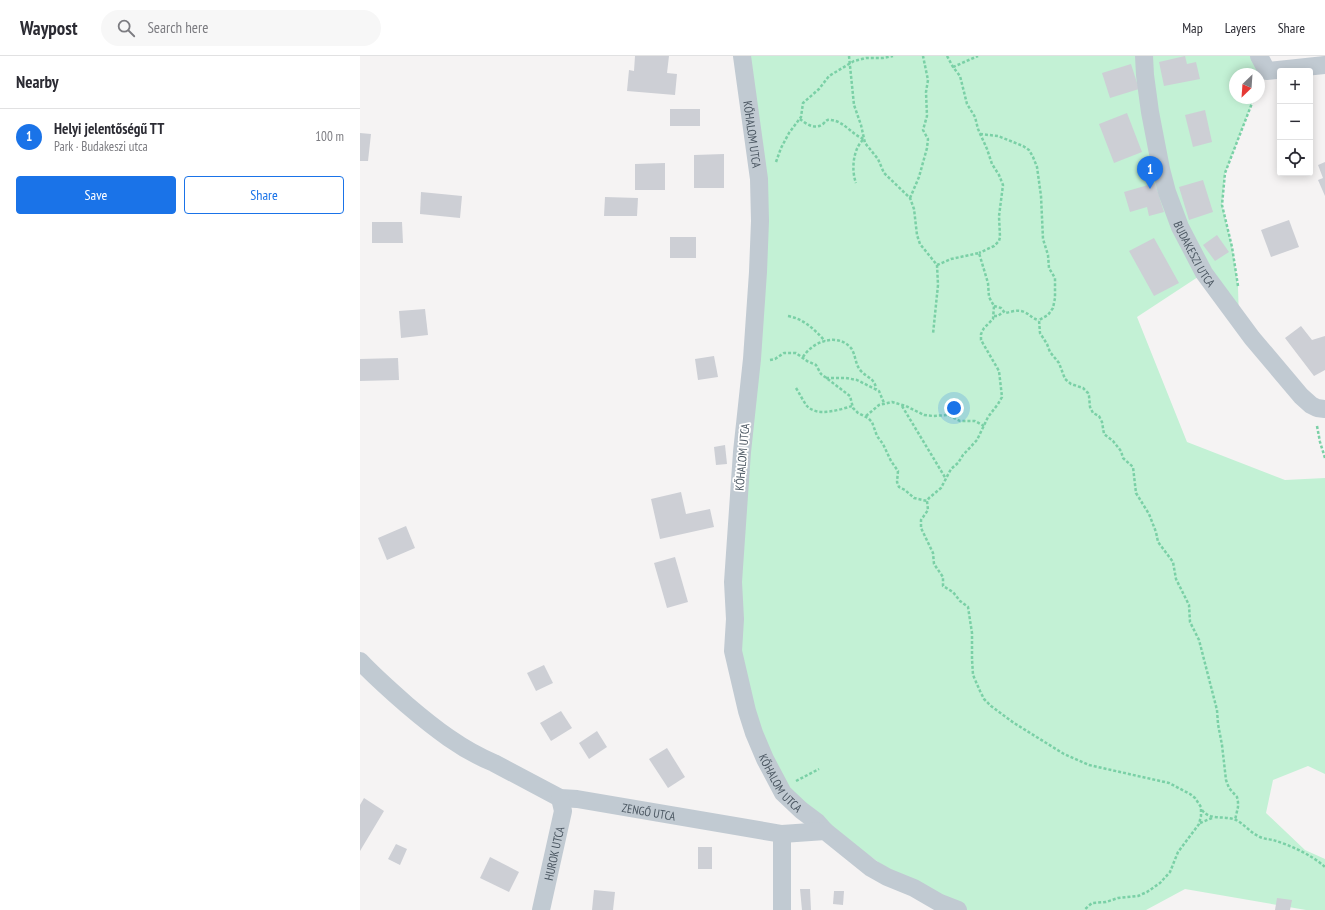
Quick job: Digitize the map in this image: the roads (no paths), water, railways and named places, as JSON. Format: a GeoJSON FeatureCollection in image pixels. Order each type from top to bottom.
{"type":"FeatureCollection","features":[{"type":"Feature","properties":{"kind":"street","name":"KŐHALOM UTCA"},"geometry":{"type":"LineString","coordinates":[[742,56],[759,179],[760,221],[752,359],[742,452],[733,582],[735,619],[733,651],[754,733],[765,759],[783,793],[801,810],[814,819],[825,831]]}},
{"type":"Feature","properties":{"kind":"street","name":"BUDAKESZI UTCA"},"geometry":{"type":"LineString","coordinates":[[1144,56],[1150,112],[1161,169],[1167,192],[1180,227],[1204,273],[1239,321],[1301,396],[1312,405],[1321,408]]}},
{"type":"Feature","properties":{"kind":"street"},"geometry":{"type":"LineString","coordinates":[[1263,63],[1325,65]]}},
{"type":"Feature","properties":{"kind":"street","name":"ZENGŐ UTCA"},"geometry":{"type":"LineString","coordinates":[[360,661],[376,678],[435,729],[483,759],[494,763],[560,798],[577,799],[782,834],[825,831]]}},
{"type":"Feature","properties":{"kind":"street","name":"HUROK UTCA"},"geometry":{"type":"LineString","coordinates":[[541,910],[563,811],[560,798]]}},
{"type":"Feature","properties":{"kind":"street"},"geometry":{"type":"LineString","coordinates":[[825,831],[870,868],[958,910]]}},
{"type":"Feature","properties":{"kind":"street"},"geometry":{"type":"LineString","coordinates":[[782,834],[782,910]]}},
{"type":"Feature","properties":{"kind":"place","name":"Helyi jelentőségű TT"},"geometry":{"type":"Point","coordinates":[1150,189]}}]}
